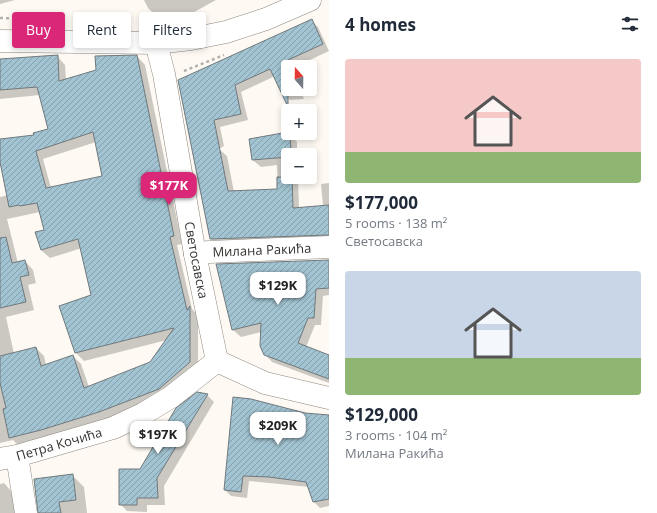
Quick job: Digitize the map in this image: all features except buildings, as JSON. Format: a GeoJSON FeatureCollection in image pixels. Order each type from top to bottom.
{"type":"FeatureCollection","features":[{"type":"Feature","properties":{"kind":"street"},"geometry":{"type":"LineString","coordinates":[[206,36],[226,32],[266,19],[310,0]]}},
{"type":"Feature","properties":{"kind":"street"},"geometry":{"type":"LineString","coordinates":[[0,41],[139,43]]}},
{"type":"Feature","properties":{"kind":"street","name":"Светосавска"},"geometry":{"type":"LineString","coordinates":[[157,48],[164,74],[195,254],[217,361]]}},
{"type":"Feature","properties":{"kind":"street","name":"Милана Ракића"},"geometry":{"type":"LineString","coordinates":[[195,254],[209,252],[329,247]]}},
{"type":"Feature","properties":{"kind":"street"},"geometry":{"type":"LineString","coordinates":[[217,361],[265,383],[329,398]]}},
{"type":"Feature","properties":{"kind":"street","name":"Петра Кочића"},"geometry":{"type":"LineString","coordinates":[[8,458],[113,428],[143,414],[171,397],[217,361]]}},
{"type":"Feature","properties":{"kind":"street"},"geometry":{"type":"LineString","coordinates":[[8,458],[26,513]]}},
{"type":"Feature","properties":{"kind":"path"},"geometry":{"type":"LineString","coordinates":[[180,72],[227,53]]}}]}
